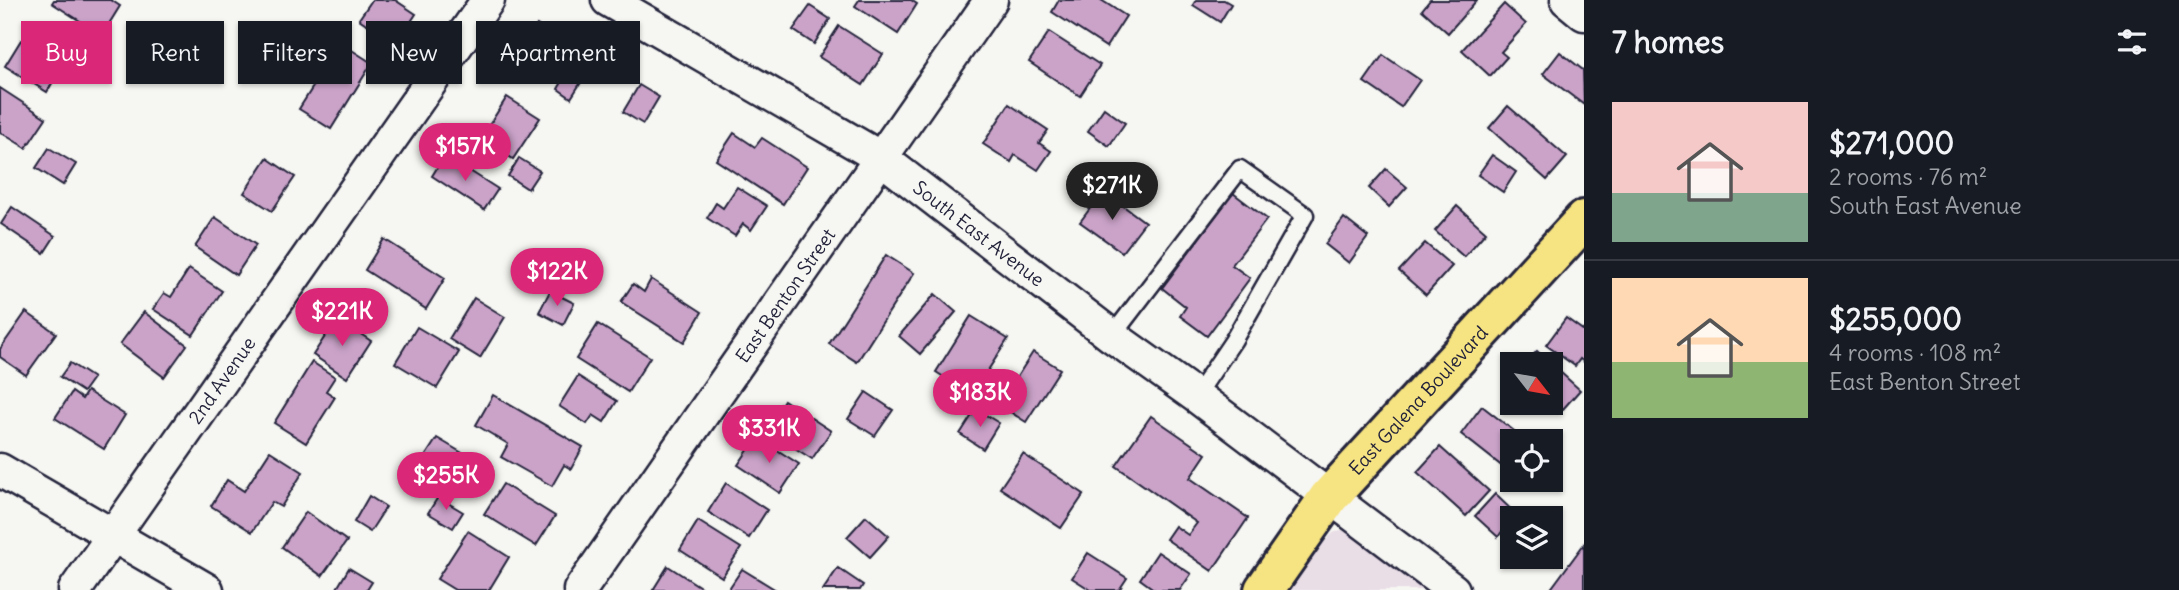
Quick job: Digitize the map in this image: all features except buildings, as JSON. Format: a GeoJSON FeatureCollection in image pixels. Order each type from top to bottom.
{"type":"FeatureCollection","features":[{"type":"Feature","properties":{"kind":"main road","name":"East Galena Boulevard"},"geometry":{"type":"LineString","coordinates":[[1264,590],[1329,496],[1584,220]]}},
{"type":"Feature","properties":{"kind":"street","name":"2nd Avenue"},"geometry":{"type":"LineString","coordinates":[[75,590],[488,0]]}},
{"type":"Feature","properties":{"kind":"street","name":"South East Avenue"},"geometry":{"type":"LineString","coordinates":[[608,0],[881,158],[1112,336],[1453,590]]}},
{"type":"Feature","properties":{"kind":"street","name":"East Benton Street"},"geometry":{"type":"LineString","coordinates":[[580,590],[991,0]]}},
{"type":"Feature","properties":{"kind":"street"},"geometry":{"type":"LineString","coordinates":[[1567,0],[1584,14]]}},
{"type":"Feature","properties":{"kind":"street"},"geometry":{"type":"LineString","coordinates":[[0,470],[207,590]]}},
{"type":"Feature","properties":{"kind":"lane"},"geometry":{"type":"LineString","coordinates":[[1112,336],[1240,169],[1305,215],[1233,341],[1196,396]]}},
{"type":"Feature","properties":{"kind":"shaded area"},"geometry":{"type":"Polygon","coordinates":[[[1342,530],[1358,538],[1427,590],[1289,590],[1314,553],[1333,533],[1342,530]]]}}]}
